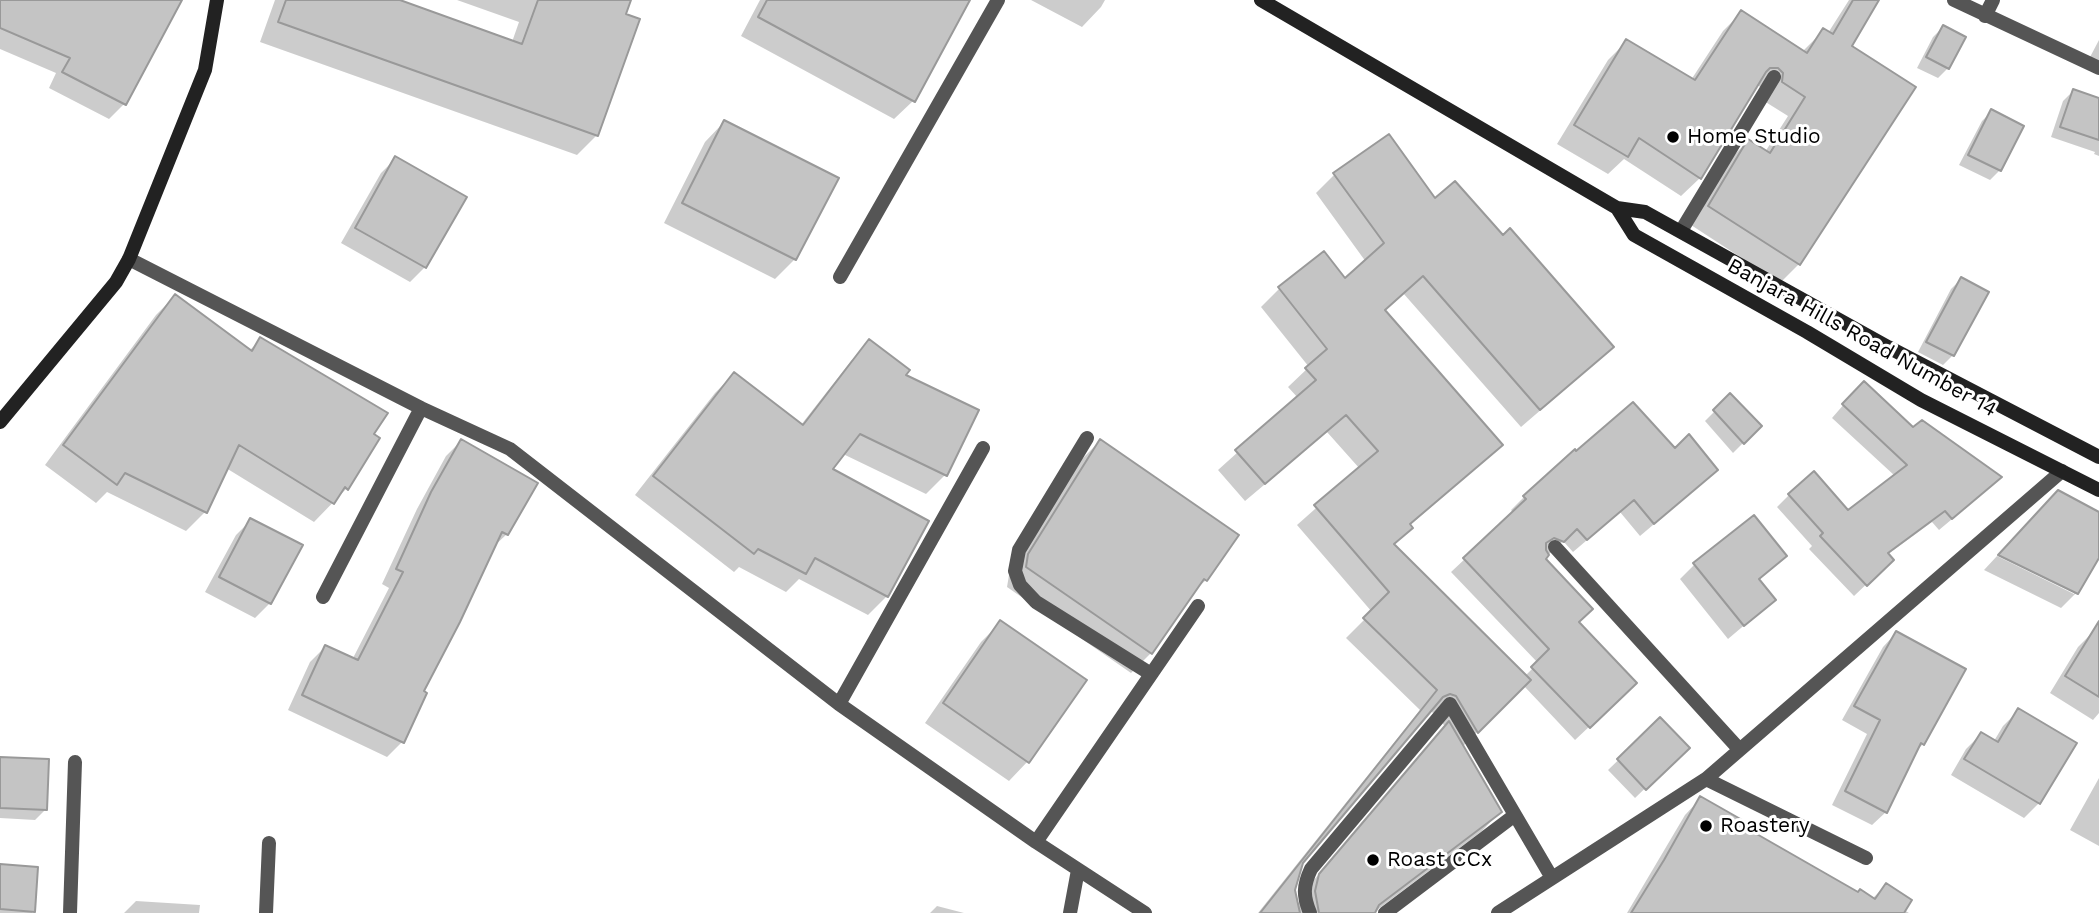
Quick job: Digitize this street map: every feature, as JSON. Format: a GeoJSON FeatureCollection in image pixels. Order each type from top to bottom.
{"type":"FeatureCollection","features":[{"type":"Feature","properties":{"kind":"street"},"geometry":{"type":"LineString","coordinates":[[0,422],[116,282],[129,259],[205,70],[218,0]]}},
{"type":"Feature","properties":{"kind":"street"},"geometry":{"type":"LineString","coordinates":[[840,277],[998,0]]}},
{"type":"Feature","properties":{"kind":"street","name":"Banjara Hills Road Number 14"},"geometry":{"type":"LineString","coordinates":[[1261,0],[1617,208],[1645,212],[1898,353],[2099,457]]}},
{"type":"Feature","properties":{"kind":"street"},"geometry":{"type":"LineString","coordinates":[[1954,0],[2099,68]]}},
{"type":"Feature","properties":{"kind":"street"},"geometry":{"type":"LineString","coordinates":[[1985,16],[1993,0]]}},
{"type":"Feature","properties":{"kind":"street"},"geometry":{"type":"LineString","coordinates":[[1681,231],[1774,76]]}},
{"type":"Feature","properties":{"kind":"street","name":"Banjara Hills Road Number 14"},"geometry":{"type":"LineString","coordinates":[[1617,208],[1634,235],[1807,332],[1921,400],[2099,490]]}},
{"type":"Feature","properties":{"kind":"street"},"geometry":{"type":"LineString","coordinates":[[129,259],[421,408],[510,449],[839,704],[1036,842],[1145,913]]}},
{"type":"Feature","properties":{"kind":"street"},"geometry":{"type":"LineString","coordinates":[[323,597],[421,408]]}},
{"type":"Feature","properties":{"kind":"street"},"geometry":{"type":"LineString","coordinates":[[1087,438],[1019,550],[1015,571],[1020,585],[1036,603],[1151,674]]}},
{"type":"Feature","properties":{"kind":"street"},"geometry":{"type":"LineString","coordinates":[[839,704],[984,448]]}},
{"type":"Feature","properties":{"kind":"street"},"geometry":{"type":"LineString","coordinates":[[1498,913],[1706,779],[2062,471]]}},
{"type":"Feature","properties":{"kind":"street"},"geometry":{"type":"LineString","coordinates":[[1555,547],[1738,749]]}},
{"type":"Feature","properties":{"kind":"street"},"geometry":{"type":"LineString","coordinates":[[1036,842],[1198,607]]}},
{"type":"Feature","properties":{"kind":"street"},"geometry":{"type":"LineString","coordinates":[[1310,913],[1304,898],[1304,884],[1311,869],[1450,704],[1552,878]]}},
{"type":"Feature","properties":{"kind":"street"},"geometry":{"type":"LineString","coordinates":[[70,913],[75,762]]}},
{"type":"Feature","properties":{"kind":"street"},"geometry":{"type":"LineString","coordinates":[[1706,779],[1866,858]]}},
{"type":"Feature","properties":{"kind":"street"},"geometry":{"type":"LineString","coordinates":[[1385,913],[1515,815]]}},
{"type":"Feature","properties":{"kind":"street"},"geometry":{"type":"LineString","coordinates":[[266,913],[269,843]]}},
{"type":"Feature","properties":{"kind":"street"},"geometry":{"type":"LineString","coordinates":[[1070,913],[1078,870]]}},
{"type":"Feature","properties":{"kind":"building"},"geometry":{"type":"Polygon","coordinates":[[[0,0],[182,0],[126,105],[62,72],[70,58],[0,28],[0,0]]]}},
{"type":"Feature","properties":{"kind":"building"},"geometry":{"type":"Polygon","coordinates":[[[286,0],[400,0],[522,44],[538,0],[631,0],[626,14],[640,19],[598,136],[278,22],[286,0]]]}},
{"type":"Feature","properties":{"kind":"building"},"geometry":{"type":"Polygon","coordinates":[[[767,0],[970,0],[915,102],[758,17],[767,0]]]}},
{"type":"Feature","properties":{"kind":"building"},"geometry":{"type":"Polygon","coordinates":[[[1853,0],[1879,0],[1852,46],[1916,87],[1800,265],[1708,206],[1748,139],[1770,153],[1805,97],[1782,82],[1783,73],[1778,68],[1770,68],[1766,72],[1701,179],[1639,138],[1628,157],[1574,125],[1626,39],[1695,80],[1741,10],[1807,53],[1823,28],[1833,34],[1853,0]]]}},
{"type":"Feature","properties":{"kind":"building"},"geometry":{"type":"Polygon","coordinates":[[[1943,25],[1966,37],[1949,69],[1926,57],[1943,25]]]}},
{"type":"Feature","properties":{"kind":"building"},"geometry":{"type":"Polygon","coordinates":[[[2073,89],[2099,98],[2099,140],[2060,127],[2073,89]]]}},
{"type":"Feature","properties":{"kind":"building"},"geometry":{"type":"Polygon","coordinates":[[[1991,109],[2024,126],[2001,171],[1968,155],[1991,109]]]}},
{"type":"Feature","properties":{"kind":"building"},"geometry":{"type":"Polygon","coordinates":[[[724,120],[839,178],[796,260],[682,203],[724,120]]]}},
{"type":"Feature","properties":{"kind":"building"},"geometry":{"type":"Polygon","coordinates":[[[1389,134],[1435,198],[1455,181],[1503,235],[1510,228],[1614,347],[1540,410],[1423,276],[1385,310],[1503,445],[1410,524],[1413,528],[1394,544],[1531,680],[1478,733],[1456,696],[1450,694],[1443,697],[1303,863],[1295,890],[1300,913],[1260,913],[1437,690],[1363,618],[1389,592],[1314,505],[1378,451],[1346,415],[1265,484],[1235,450],[1316,380],[1305,368],[1327,349],[1278,287],[1324,251],[1345,278],[1384,243],[1333,173],[1389,134]]]}},
{"type":"Feature","properties":{"kind":"building"},"geometry":{"type":"Polygon","coordinates":[[[395,156],[467,197],[426,268],[355,228],[395,156]]]}},
{"type":"Feature","properties":{"kind":"building"},"geometry":{"type":"Polygon","coordinates":[[[1961,277],[1989,292],[1954,356],[1926,342],[1961,277]]]}},
{"type":"Feature","properties":{"kind":"building"},"geometry":{"type":"Polygon","coordinates":[[[175,294],[252,351],[260,337],[388,413],[374,434],[380,438],[348,490],[345,487],[334,504],[239,445],[207,513],[125,473],[117,485],[63,445],[175,294]]]}},
{"type":"Feature","properties":{"kind":"building"},"geometry":{"type":"Polygon","coordinates":[[[869,339],[910,370],[906,375],[979,410],[947,476],[860,434],[833,469],[929,521],[888,597],[815,558],[806,574],[758,549],[754,554],[653,476],[734,372],[803,425],[869,339]]]}},
{"type":"Feature","properties":{"kind":"building"},"geometry":{"type":"Polygon","coordinates":[[[1864,381],[1913,427],[1922,420],[2002,477],[1952,519],[1945,511],[1888,553],[1894,560],[1867,586],[1820,536],[1823,533],[1788,494],[1814,471],[1848,510],[1907,465],[1842,404],[1864,381]]]}},
{"type":"Feature","properties":{"kind":"building"},"geometry":{"type":"Polygon","coordinates":[[[1730,393],[1762,426],[1744,444],[1713,410],[1730,393]]]}},
{"type":"Feature","properties":{"kind":"building"},"geometry":{"type":"Polygon","coordinates":[[[1633,402],[1675,448],[1689,434],[1718,470],[1654,524],[1634,500],[1587,540],[1577,529],[1564,542],[1554,538],[1546,543],[1549,555],[1546,559],[1593,609],[1579,622],[1637,683],[1590,728],[1531,667],[1549,649],[1463,558],[1526,499],[1523,496],[1633,402]]]}},
{"type":"Feature","properties":{"kind":"building"},"geometry":{"type":"Polygon","coordinates":[[[461,439],[538,483],[508,535],[502,532],[424,691],[427,693],[404,743],[302,695],[325,645],[358,660],[403,572],[396,569],[431,492],[461,439]]]}},
{"type":"Feature","properties":{"kind":"building"},"geometry":{"type":"Polygon","coordinates":[[[1100,439],[1239,535],[1207,581],[1204,579],[1152,654],[1026,567],[1028,554],[1100,439]]]}},
{"type":"Feature","properties":{"kind":"building"},"geometry":{"type":"Polygon","coordinates":[[[2058,490],[2099,512],[2099,558],[2078,594],[1998,555],[2058,490]]]}},
{"type":"Feature","properties":{"kind":"building"},"geometry":{"type":"Polygon","coordinates":[[[1754,515],[1787,556],[1759,579],[1776,600],[1744,626],[1693,563],[1754,515]]]}},
{"type":"Feature","properties":{"kind":"building"},"geometry":{"type":"Polygon","coordinates":[[[250,518],[303,545],[271,604],[219,577],[250,518]]]}},
{"type":"Feature","properties":{"kind":"building"},"geometry":{"type":"Polygon","coordinates":[[[1000,620],[1087,680],[1029,763],[943,703],[1000,620]]]}},
{"type":"Feature","properties":{"kind":"building"},"geometry":{"type":"Polygon","coordinates":[[[2099,621],[2099,697],[2065,676],[2099,621]]]}},
{"type":"Feature","properties":{"kind":"building"},"geometry":{"type":"Polygon","coordinates":[[[1896,631],[1966,669],[1924,745],[1921,743],[1887,813],[1845,791],[1880,720],[1854,706],[1896,631]]]}},
{"type":"Feature","properties":{"kind":"building"},"geometry":{"type":"Polygon","coordinates":[[[2018,708],[2077,743],[2040,804],[1964,759],[1981,732],[1998,742],[2018,708]]]}},
{"type":"Feature","properties":{"kind":"building"},"geometry":{"type":"Polygon","coordinates":[[[1660,717],[1690,748],[1646,790],[1617,759],[1660,717]]]}},
{"type":"Feature","properties":{"kind":"building","name":"Roast CCx"},"geometry":{"type":"Polygon","coordinates":[[[1449,721],[1502,812],[1379,905],[1375,913],[1319,913],[1315,891],[1319,874],[1449,721]]]}},
{"type":"Feature","properties":{"kind":"building"},"geometry":{"type":"Polygon","coordinates":[[[0,757],[49,759],[47,810],[0,808],[0,757]]]}},
{"type":"Feature","properties":{"kind":"building"},"geometry":{"type":"Polygon","coordinates":[[[1700,796],[1751,825],[1748,829],[1858,892],[1860,889],[1875,899],[1886,883],[1912,900],[1904,913],[1631,913],[1700,796]]]}},
{"type":"Feature","properties":{"kind":"building"},"geometry":{"type":"Polygon","coordinates":[[[0,864],[38,867],[35,912],[0,909],[0,864]]]}},
{"type":"Feature","properties":{"kind":"place","name":"Home Studio"},"geometry":{"type":"Point","coordinates":[1673,137]}},
{"type":"Feature","properties":{"kind":"place","name":"Roastery"},"geometry":{"type":"Point","coordinates":[1706,826]}},
{"type":"Feature","properties":{"kind":"place","name":"Roast CCx"},"geometry":{"type":"Point","coordinates":[1373,860]}}]}
